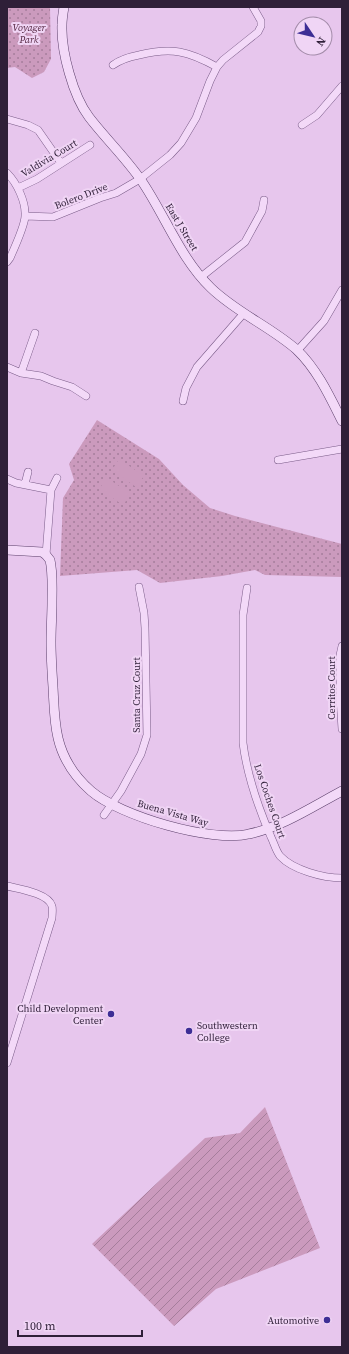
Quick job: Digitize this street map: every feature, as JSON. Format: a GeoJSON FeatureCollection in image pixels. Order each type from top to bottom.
{"type":"FeatureCollection","features":[{"type":"Feature","properties":{"kind":"street","name":"East J Street"},"geometry":{"type":"LineString","coordinates":[[64,7],[62,26],[67,64],[77,95],[88,115],[140,179],[201,278],[213,290],[276,334],[297,351],[320,380],[342,421]]}},
{"type":"Feature","properties":{"kind":"street"},"geometry":{"type":"LineString","coordinates":[[113,65],[122,59],[156,51],[169,50],[194,55],[217,67],[223,60],[258,32],[261,26],[261,21],[253,7]]}},
{"type":"Feature","properties":{"kind":"street","name":"Bolero Drive"},"geometry":{"type":"LineString","coordinates":[[25,216],[53,217],[116,193],[140,179],[170,155],[182,143],[196,118],[217,67]]}},
{"type":"Feature","properties":{"kind":"street"},"geometry":{"type":"LineString","coordinates":[[302,125],[317,115],[342,86]]}},
{"type":"Feature","properties":{"kind":"street"},"geometry":{"type":"LineString","coordinates":[[7,119],[28,125],[38,130],[61,163]]}},
{"type":"Feature","properties":{"kind":"street","name":"Valdivia Court"},"geometry":{"type":"LineString","coordinates":[[18,188],[36,179],[90,145]]}},
{"type":"Feature","properties":{"kind":"street"},"geometry":{"type":"LineString","coordinates":[[7,173],[12,178],[22,197],[25,216],[10,258],[7,262]]}},
{"type":"Feature","properties":{"kind":"street"},"geometry":{"type":"LineString","coordinates":[[201,278],[245,242],[262,211],[264,200]]}},
{"type":"Feature","properties":{"kind":"street"},"geometry":{"type":"LineString","coordinates":[[297,351],[324,321],[342,290]]}},
{"type":"Feature","properties":{"kind":"street"},"geometry":{"type":"LineString","coordinates":[[183,401],[186,388],[198,367],[244,313]]}},
{"type":"Feature","properties":{"kind":"street"},"geometry":{"type":"LineString","coordinates":[[21,373],[35,333]]}},
{"type":"Feature","properties":{"kind":"street"},"geometry":{"type":"LineString","coordinates":[[7,367],[21,373],[41,376],[72,386],[86,396]]}},
{"type":"Feature","properties":{"kind":"street"},"geometry":{"type":"LineString","coordinates":[[278,460],[342,449]]}},
{"type":"Feature","properties":{"kind":"street"},"geometry":{"type":"LineString","coordinates":[[25,484],[28,472]]}},
{"type":"Feature","properties":{"kind":"street"},"geometry":{"type":"LineString","coordinates":[[7,550],[42,552],[46,555],[51,490],[57,478]]}},
{"type":"Feature","properties":{"kind":"street"},"geometry":{"type":"LineString","coordinates":[[7,479],[16,483],[51,490]]}},
{"type":"Feature","properties":{"kind":"street","name":"Buena Vista Way"},"geometry":{"type":"LineString","coordinates":[[46,555],[50,560],[51,565],[51,642],[54,718],[58,738],[65,759],[79,779],[91,792],[112,805],[146,818],[188,831],[216,836],[234,836],[267,829],[290,819],[342,791]]}},
{"type":"Feature","properties":{"kind":"street","name":"Santa Cruz Court"},"geometry":{"type":"LineString","coordinates":[[104,815],[121,791],[141,754],[147,735],[145,628],[139,587]]}},
{"type":"Feature","properties":{"kind":"street","name":"Los Coches Court"},"geometry":{"type":"LineString","coordinates":[[247,588],[243,615],[243,743],[248,770],[267,829],[279,854],[288,863],[298,868],[324,876],[342,878]]}},
{"type":"Feature","properties":{"kind":"street","name":"Cerritos Court"},"geometry":{"type":"LineString","coordinates":[[342,646],[340,655],[342,729]]}},
{"type":"Feature","properties":{"kind":"street"},"geometry":{"type":"LineString","coordinates":[[7,886],[43,896],[49,900],[52,907],[52,918],[7,1063]]}},
{"type":"Feature","properties":{"kind":"green space","name":"Voyager Park"},"geometry":{"type":"Polygon","coordinates":[[[7,7],[50,7],[51,59],[44,72],[32,78],[15,67],[7,68],[7,7]]]}},
{"type":"Feature","properties":{"kind":"green space"},"geometry":{"type":"Polygon","coordinates":[[[97,420],[159,459],[183,485],[210,508],[342,544],[342,577],[265,575],[255,570],[222,576],[160,583],[137,570],[60,576],[63,498],[74,480],[69,464],[97,420]]]}},
{"type":"Feature","properties":{"kind":"green space"},"geometry":{"type":"Polygon","coordinates":[[[119,459],[144,476],[136,487],[112,470],[119,459]]]}},
{"type":"Feature","properties":{"kind":"green space"},"geometry":{"type":"Polygon","coordinates":[[[107,478],[131,494],[123,505],[99,489],[107,478]]]}},
{"type":"Feature","properties":{"kind":"green space"},"geometry":{"type":"Polygon","coordinates":[[[265,1107],[320,1248],[216,1289],[174,1326],[92,1244],[205,1138],[240,1133],[265,1107]]]}},
{"type":"Feature","properties":{"kind":"place","name":"Child Development Center"},"geometry":{"type":"Point","coordinates":[111,1014]}},
{"type":"Feature","properties":{"kind":"place","name":"Southwestern College"},"geometry":{"type":"Point","coordinates":[189,1031]}},
{"type":"Feature","properties":{"kind":"place","name":"Automotive"},"geometry":{"type":"Point","coordinates":[327,1320]}}]}
